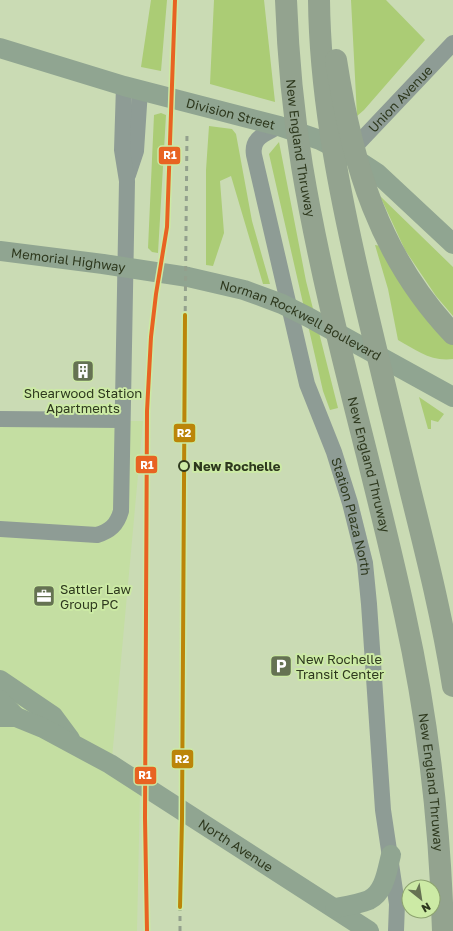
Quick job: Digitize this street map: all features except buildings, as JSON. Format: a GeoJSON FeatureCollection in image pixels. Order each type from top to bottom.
{"type":"FeatureCollection","features":[{"type":"Feature","properties":{"kind":"highway","name":"New England Thruway"},"geometry":{"type":"LineString","coordinates":[[286,0],[288,51],[294,109],[311,215],[405,614],[425,720],[438,841],[443,931]]}},
{"type":"Feature","properties":{"kind":"highway"},"geometry":{"type":"LineString","coordinates":[[319,0],[328,119],[338,178],[365,303],[431,577],[453,686]]}},
{"type":"Feature","properties":{"kind":"highway"},"geometry":{"type":"LineString","coordinates":[[327,0],[340,84],[350,135],[367,193],[380,224],[403,267],[424,298],[453,334]]}},
{"type":"Feature","properties":{"kind":"main road","name":"Division Street"},"geometry":{"type":"LineString","coordinates":[[0,48],[140,90],[279,126],[320,140],[348,154],[377,173],[453,244]]}},
{"type":"Feature","properties":{"kind":"main road","name":"Memorial Highway"},"geometry":{"type":"LineString","coordinates":[[0,251],[131,269]]}},
{"type":"Feature","properties":{"kind":"main road","name":"Norman Rockwell Boulevard"},"geometry":{"type":"LineString","coordinates":[[131,269],[210,281],[244,290],[268,299],[308,317],[445,388]]}},
{"type":"Feature","properties":{"kind":"main road"},"geometry":{"type":"LineString","coordinates":[[0,680],[53,716],[72,742]]}},
{"type":"Feature","properties":{"kind":"main road","name":"North Avenue"},"geometry":{"type":"LineString","coordinates":[[0,700],[8,717],[43,728],[72,742],[119,769],[369,931]]}},
{"type":"Feature","properties":{"kind":"main road"},"geometry":{"type":"LineString","coordinates":[[335,908],[369,900],[379,892],[385,880],[391,855]]}},
{"type":"Feature","properties":{"kind":"street","name":"Union Avenue"},"geometry":{"type":"LineString","coordinates":[[348,154],[453,43]]}},
{"type":"Feature","properties":{"kind":"street"},"geometry":{"type":"LineString","coordinates":[[0,529],[97,535],[106,532],[113,527],[119,519],[121,511],[122,420],[131,269],[127,181],[136,151],[140,90]]}},
{"type":"Feature","properties":{"kind":"street","name":"Station Plaza North"},"geometry":{"type":"LineString","coordinates":[[279,126],[257,139],[253,148],[254,155],[307,384],[334,452],[350,503],[365,563],[383,810],[391,855],[397,904],[396,931]]}},
{"type":"Feature","properties":{"kind":"street"},"geometry":{"type":"LineString","coordinates":[[0,420],[122,420]]}},
{"type":"Feature","properties":{"kind":"shaded area"},"geometry":{"type":"Polygon","coordinates":[[[151,0],[167,0],[161,71],[141,67],[151,0]]]}},
{"type":"Feature","properties":{"kind":"shaded area"},"geometry":{"type":"Polygon","coordinates":[[[214,0],[264,0],[275,102],[210,84],[214,0]]]}},
{"type":"Feature","properties":{"kind":"shaded area"},"geometry":{"type":"Polygon","coordinates":[[[351,0],[386,0],[425,40],[364,110],[357,116],[351,0]]]}},
{"type":"Feature","properties":{"kind":"shaded area"},"geometry":{"type":"Polygon","coordinates":[[[161,113],[166,115],[158,253],[152,252],[148,248],[154,115],[161,113]]]}},
{"type":"Feature","properties":{"kind":"shaded area"},"geometry":{"type":"Polygon","coordinates":[[[209,126],[232,129],[236,134],[252,221],[270,284],[263,284],[231,176],[220,181],[224,233],[213,266],[206,265],[206,170],[209,126]]]}},
{"type":"Feature","properties":{"kind":"shaded area"},"geometry":{"type":"Polygon","coordinates":[[[279,142],[306,281],[338,408],[330,410],[323,391],[269,154],[279,142]]]}},
{"type":"Feature","properties":{"kind":"shaded area"},"geometry":{"type":"Polygon","coordinates":[[[380,196],[453,267],[453,316],[436,296],[405,250],[380,196]]]}},
{"type":"Feature","properties":{"kind":"shaded area"},"geometry":{"type":"Polygon","coordinates":[[[375,245],[381,246],[453,343],[453,359],[438,359],[431,357],[398,340],[388,289],[375,245]]]}},
{"type":"Feature","properties":{"kind":"shaded area"},"geometry":{"type":"Polygon","coordinates":[[[419,397],[444,414],[438,422],[431,420],[431,429],[428,429],[419,397]]]}},
{"type":"Feature","properties":{"kind":"shaded area"},"geometry":{"type":"Polygon","coordinates":[[[0,421],[143,421],[111,769],[140,790],[137,931],[0,931],[0,421]]]}},
{"type":"Feature","properties":{"kind":"railway"},"geometry":{"type":"LineString","coordinates":[[180,931],[187,132]]}},
{"type":"Feature","properties":{"kind":"transit line","name":"R1"},"geometry":{"type":"LineString","coordinates":[[147,931],[145,818],[147,411],[151,337],[156,294],[167,227],[175,0]]}},
{"type":"Feature","properties":{"kind":"transit line","name":"R2"},"geometry":{"type":"LineString","coordinates":[[180,907],[182,820],[185,315]]}},
{"type":"Feature","properties":{"kind":"place","name":"Shearwood Station Apartments"},"geometry":{"type":"Point","coordinates":[83,371]}},
{"type":"Feature","properties":{"kind":"place","name":"New Rochelle"},"geometry":{"type":"Point","coordinates":[184,466]}},
{"type":"Feature","properties":{"kind":"place","name":"Sattler Law Group PC"},"geometry":{"type":"Point","coordinates":[44,596]}},
{"type":"Feature","properties":{"kind":"place","name":"New Rochelle Transit Center"},"geometry":{"type":"Point","coordinates":[281,666]}}]}
